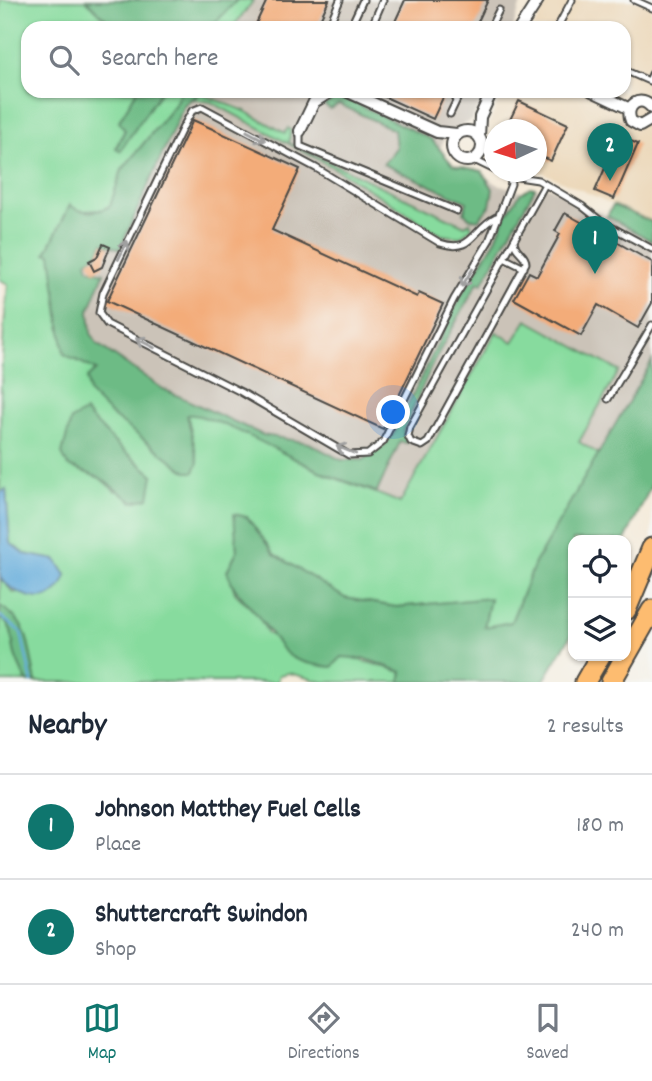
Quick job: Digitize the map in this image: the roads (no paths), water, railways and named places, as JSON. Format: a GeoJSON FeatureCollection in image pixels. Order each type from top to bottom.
{"type":"FeatureCollection","features":[{"type":"Feature","properties":{"kind":"highway"},"geometry":{"type":"LineString","coordinates":[[631,599],[652,548]]}},
{"type":"Feature","properties":{"kind":"highway"},"geometry":{"type":"LineString","coordinates":[[631,602],[652,566]]}},
{"type":"Feature","properties":{"kind":"highway"},"geometry":{"type":"LineString","coordinates":[[613,682],[652,610]]}},
{"type":"Feature","properties":{"kind":"highway"},"geometry":{"type":"LineString","coordinates":[[613,682],[652,634]]}},
{"type":"Feature","properties":{"kind":"highway"},"geometry":{"type":"LineString","coordinates":[[585,682],[597,661]]}},
{"type":"Feature","properties":{"kind":"street"},"geometry":{"type":"LineString","coordinates":[[522,21],[526,0]]}},
{"type":"Feature","properties":{"kind":"street"},"geometry":{"type":"LineString","coordinates":[[524,21],[538,0]]}},
{"type":"Feature","properties":{"kind":"street"},"geometry":{"type":"LineString","coordinates":[[300,131],[314,103],[321,98]]}},
{"type":"Feature","properties":{"kind":"street"},"geometry":{"type":"LineString","coordinates":[[362,98],[437,132],[460,159],[472,159],[480,142],[480,117],[489,98]]}},
{"type":"Feature","properties":{"kind":"street"},"geometry":{"type":"LineString","coordinates":[[608,98],[630,108]]}},
{"type":"Feature","properties":{"kind":"street"},"geometry":{"type":"LineString","coordinates":[[652,108],[639,101],[630,108],[629,117],[635,124],[645,125],[652,119]]}},
{"type":"Feature","properties":{"kind":"street"},"geometry":{"type":"LineString","coordinates":[[452,148],[461,132],[480,117]]}},
{"type":"Feature","properties":{"kind":"street"},"geometry":{"type":"LineString","coordinates":[[437,132],[461,132],[480,142]]}},
{"type":"Feature","properties":{"kind":"lane"},"geometry":{"type":"LineString","coordinates":[[331,21],[340,0]]}},
{"type":"Feature","properties":{"kind":"lane"},"geometry":{"type":"LineString","coordinates":[[353,21],[363,0]]}},
{"type":"Feature","properties":{"kind":"lane"},"geometry":{"type":"LineString","coordinates":[[374,21],[383,0]]}},
{"type":"Feature","properties":{"kind":"lane"},"geometry":{"type":"LineString","coordinates":[[561,21],[572,0]]}},
{"type":"Feature","properties":{"kind":"lane"},"geometry":{"type":"LineString","coordinates":[[634,0],[652,8]]}},
{"type":"Feature","properties":{"kind":"lane"},"geometry":{"type":"LineString","coordinates":[[494,21],[499,10]]}},
{"type":"Feature","properties":{"kind":"lane"},"geometry":{"type":"LineString","coordinates":[[631,74],[649,81],[652,74]]}},
{"type":"Feature","properties":{"kind":"lane"},"geometry":{"type":"LineString","coordinates":[[450,114],[458,98]]}},
{"type":"Feature","properties":{"kind":"lane"},"geometry":{"type":"LineString","coordinates":[[496,217],[464,245],[454,248],[440,243],[316,168],[202,107],[192,111],[183,127],[103,293],[99,313],[107,324],[241,392],[349,455],[368,454],[383,442],[454,299],[481,256],[496,217],[508,182]]}},
{"type":"Feature","properties":{"kind":"lane"},"geometry":{"type":"LineString","coordinates":[[300,131],[300,146],[457,211]]}},
{"type":"Feature","properties":{"kind":"lane"},"geometry":{"type":"LineString","coordinates":[[480,142],[484,146]]}},
{"type":"Feature","properties":{"kind":"lane"},"geometry":{"type":"LineString","coordinates":[[472,159],[484,164]]}},
{"type":"Feature","properties":{"kind":"lane"},"geometry":{"type":"LineString","coordinates":[[538,182],[652,249]]}},
{"type":"Feature","properties":{"kind":"lane"},"geometry":{"type":"LineString","coordinates":[[514,240],[516,249],[526,259],[524,268],[428,442],[422,446],[416,445],[409,440],[410,427],[544,186]]}},
{"type":"Feature","properties":{"kind":"lane"},"geometry":{"type":"LineString","coordinates":[[504,258],[524,268]]}},
{"type":"Feature","properties":{"kind":"lane"},"geometry":{"type":"LineString","coordinates":[[608,400],[652,325]]}},
{"type":"Feature","properties":{"kind":"water"},"geometry":{"type":"Polygon","coordinates":[[[6,489],[10,543],[25,554],[56,560],[66,575],[54,594],[36,598],[26,596],[0,578],[0,493],[6,489]]]}},
{"type":"Feature","properties":{"kind":"waterway"},"geometry":{"type":"LineString","coordinates":[[0,616],[21,632],[32,682]]}},
{"type":"Feature","properties":{"kind":"place","name":"Shuttercraft Swindon"},"geometry":{"type":"Point","coordinates":[610,181]}},
{"type":"Feature","properties":{"kind":"place","name":"Johnson Matthey Fuel Cells"},"geometry":{"type":"Point","coordinates":[595,274]}}]}
